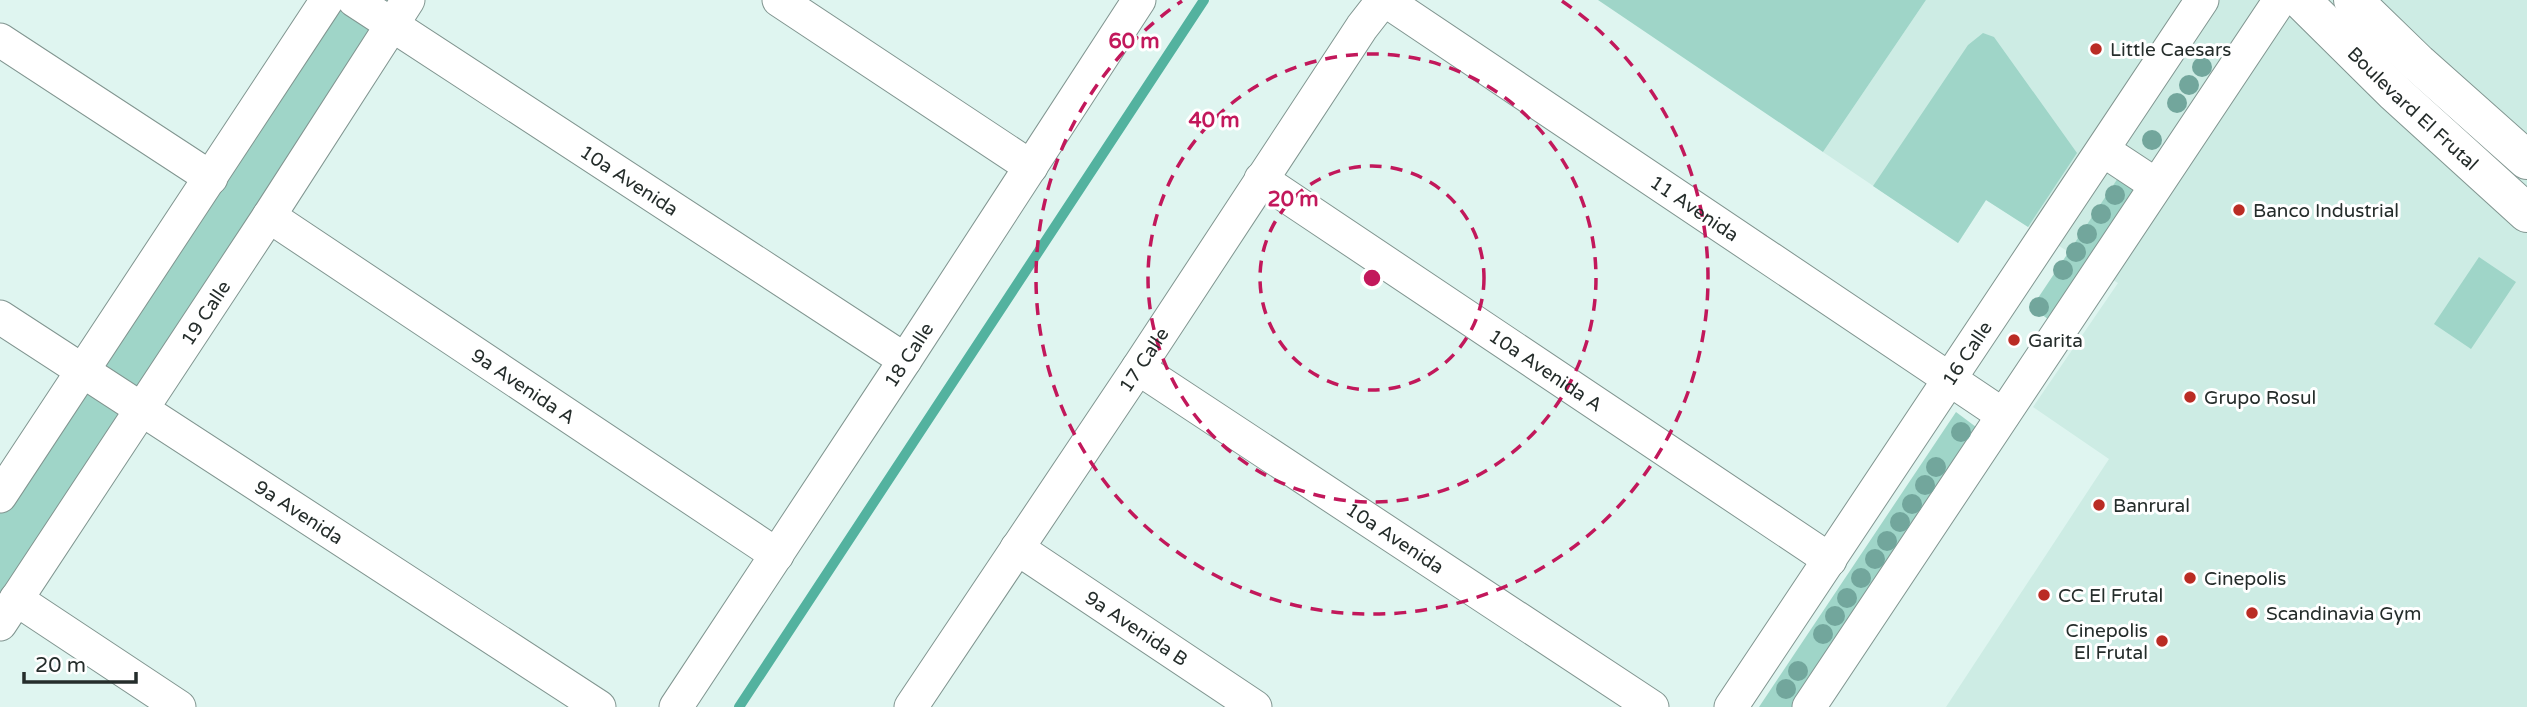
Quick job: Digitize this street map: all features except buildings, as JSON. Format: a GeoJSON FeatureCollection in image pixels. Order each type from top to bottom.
{"type":"FeatureCollection","features":[{"type":"Feature","properties":{"kind":"main road","name":"Boulevard El Frutal"},"geometry":{"type":"LineString","coordinates":[[2301,0],[2395,93],[2527,212]]}},
{"type":"Feature","properties":{"kind":"main road","name":"Boulevard El Frutal"},"geometry":{"type":"LineString","coordinates":[[2353,0],[2418,63],[2527,160]]}},
{"type":"Feature","properties":{"kind":"street"},"geometry":{"type":"LineString","coordinates":[[0,496],[327,0]]}},
{"type":"Feature","properties":{"kind":"street","name":"10a Avenida"},"geometry":{"type":"LineString","coordinates":[[354,0],[400,12],[905,360]]}},
{"type":"Feature","properties":{"kind":"street"},"geometry":{"type":"LineString","coordinates":[[779,0],[1031,167]]}},
{"type":"Feature","properties":{"kind":"street","name":"18 Calle"},"geometry":{"type":"LineString","coordinates":[[676,707],[1139,0]]}},
{"type":"Feature","properties":{"kind":"street","name":"16 Calle"},"geometry":{"type":"LineString","coordinates":[[1731,707],[2202,0]]}},
{"type":"Feature","properties":{"kind":"street"},"geometry":{"type":"LineString","coordinates":[[1809,707],[2280,0]]}},
{"type":"Feature","properties":{"kind":"street","name":"17 Calle"},"geometry":{"type":"LineString","coordinates":[[911,707],[1261,179],[1381,4]]}},
{"type":"Feature","properties":{"kind":"street","name":"11 Avenida"},"geometry":{"type":"LineString","coordinates":[[1381,4],[2003,415]]}},
{"type":"Feature","properties":{"kind":"street","name":"19 Calle"},"geometry":{"type":"LineString","coordinates":[[8,611],[400,12]]}},
{"type":"Feature","properties":{"kind":"street"},"geometry":{"type":"LineString","coordinates":[[0,40],[211,178]]}},
{"type":"Feature","properties":{"kind":"street"},"geometry":{"type":"LineString","coordinates":[[2103,150],[2156,185]]}},
{"type":"Feature","properties":{"kind":"street","name":"10a Avenida A"},"geometry":{"type":"LineString","coordinates":[[1261,179],[1830,560]]}},
{"type":"Feature","properties":{"kind":"street","name":"9a Avenida A"},"geometry":{"type":"LineString","coordinates":[[269,216],[777,555]]}},
{"type":"Feature","properties":{"kind":"street","name":"9a Avenida"},"geometry":{"type":"LineString","coordinates":[[0,317],[599,707]]}},
{"type":"Feature","properties":{"kind":"street","name":"10a Avenida"},"geometry":{"type":"LineString","coordinates":[[1138,368],[1652,707]]}},
{"type":"Feature","properties":{"kind":"street","name":"9a Avenida B"},"geometry":{"type":"LineString","coordinates":[[1017,548],[1255,707]]}},
{"type":"Feature","properties":{"kind":"street"},"geometry":{"type":"LineString","coordinates":[[8,611],[179,707]]}},
{"type":"Feature","properties":{"kind":"shaded area","name":"CC El Frutal"},"geometry":{"type":"Polygon","coordinates":[[[1926,0],[2527,0],[2527,707],[1946,707],[2109,459],[2033,407],[2118,283],[1986,200],[1958,243],[1823,152],[1926,0]]]}},
{"type":"Feature","properties":{"kind":"green space"},"geometry":{"type":"Polygon","coordinates":[[[327,0],[408,0],[0,624],[0,496],[327,0]]]}},
{"type":"Feature","properties":{"kind":"green space"},"geometry":{"type":"Polygon","coordinates":[[[1598,0],[1926,0],[1823,152],[1598,0]]]}},
{"type":"Feature","properties":{"kind":"green space"},"geometry":{"type":"Polygon","coordinates":[[[1983,33],[1994,37],[2077,153],[2028,227],[1986,200],[1958,243],[1873,186],[1968,45],[1983,33]]]}},
{"type":"Feature","properties":{"kind":"green space"},"geometry":{"type":"Polygon","coordinates":[[[2122,172],[2139,184],[2049,320],[2032,307],[2122,172]]]}},
{"type":"Feature","properties":{"kind":"green space"},"geometry":{"type":"Polygon","coordinates":[[[2479,257],[2516,282],[2471,349],[2434,324],[2479,257]]]}},
{"type":"Feature","properties":{"kind":"green space"},"geometry":{"type":"Polygon","coordinates":[[[1956,412],[1980,430],[1795,707],[1759,707],[1956,412]]]}},
{"type":"Feature","properties":{"kind":"waterway"},"geometry":{"type":"LineString","coordinates":[[739,707],[1204,0]]}},
{"type":"Feature","properties":{"kind":"place","name":"Little Caesars"},"geometry":{"type":"Point","coordinates":[2096,49]}},
{"type":"Feature","properties":{"kind":"place","name":"Banco Industrial"},"geometry":{"type":"Point","coordinates":[2239,210]}},
{"type":"Feature","properties":{"kind":"place","name":"Garita"},"geometry":{"type":"Point","coordinates":[2014,340]}},
{"type":"Feature","properties":{"kind":"place","name":"Grupo Rosul"},"geometry":{"type":"Point","coordinates":[2190,397]}},
{"type":"Feature","properties":{"kind":"place","name":"Banrural"},"geometry":{"type":"Point","coordinates":[2099,505]}},
{"type":"Feature","properties":{"kind":"place","name":"Cinepolis"},"geometry":{"type":"Point","coordinates":[2190,578]}},
{"type":"Feature","properties":{"kind":"place","name":"CC El Frutal"},"geometry":{"type":"Point","coordinates":[2044,595]}},
{"type":"Feature","properties":{"kind":"place","name":"Scandinavia Gym"},"geometry":{"type":"Point","coordinates":[2252,613]}},
{"type":"Feature","properties":{"kind":"place","name":"Cinepolis El Frutal"},"geometry":{"type":"Point","coordinates":[2162,641]}}]}
